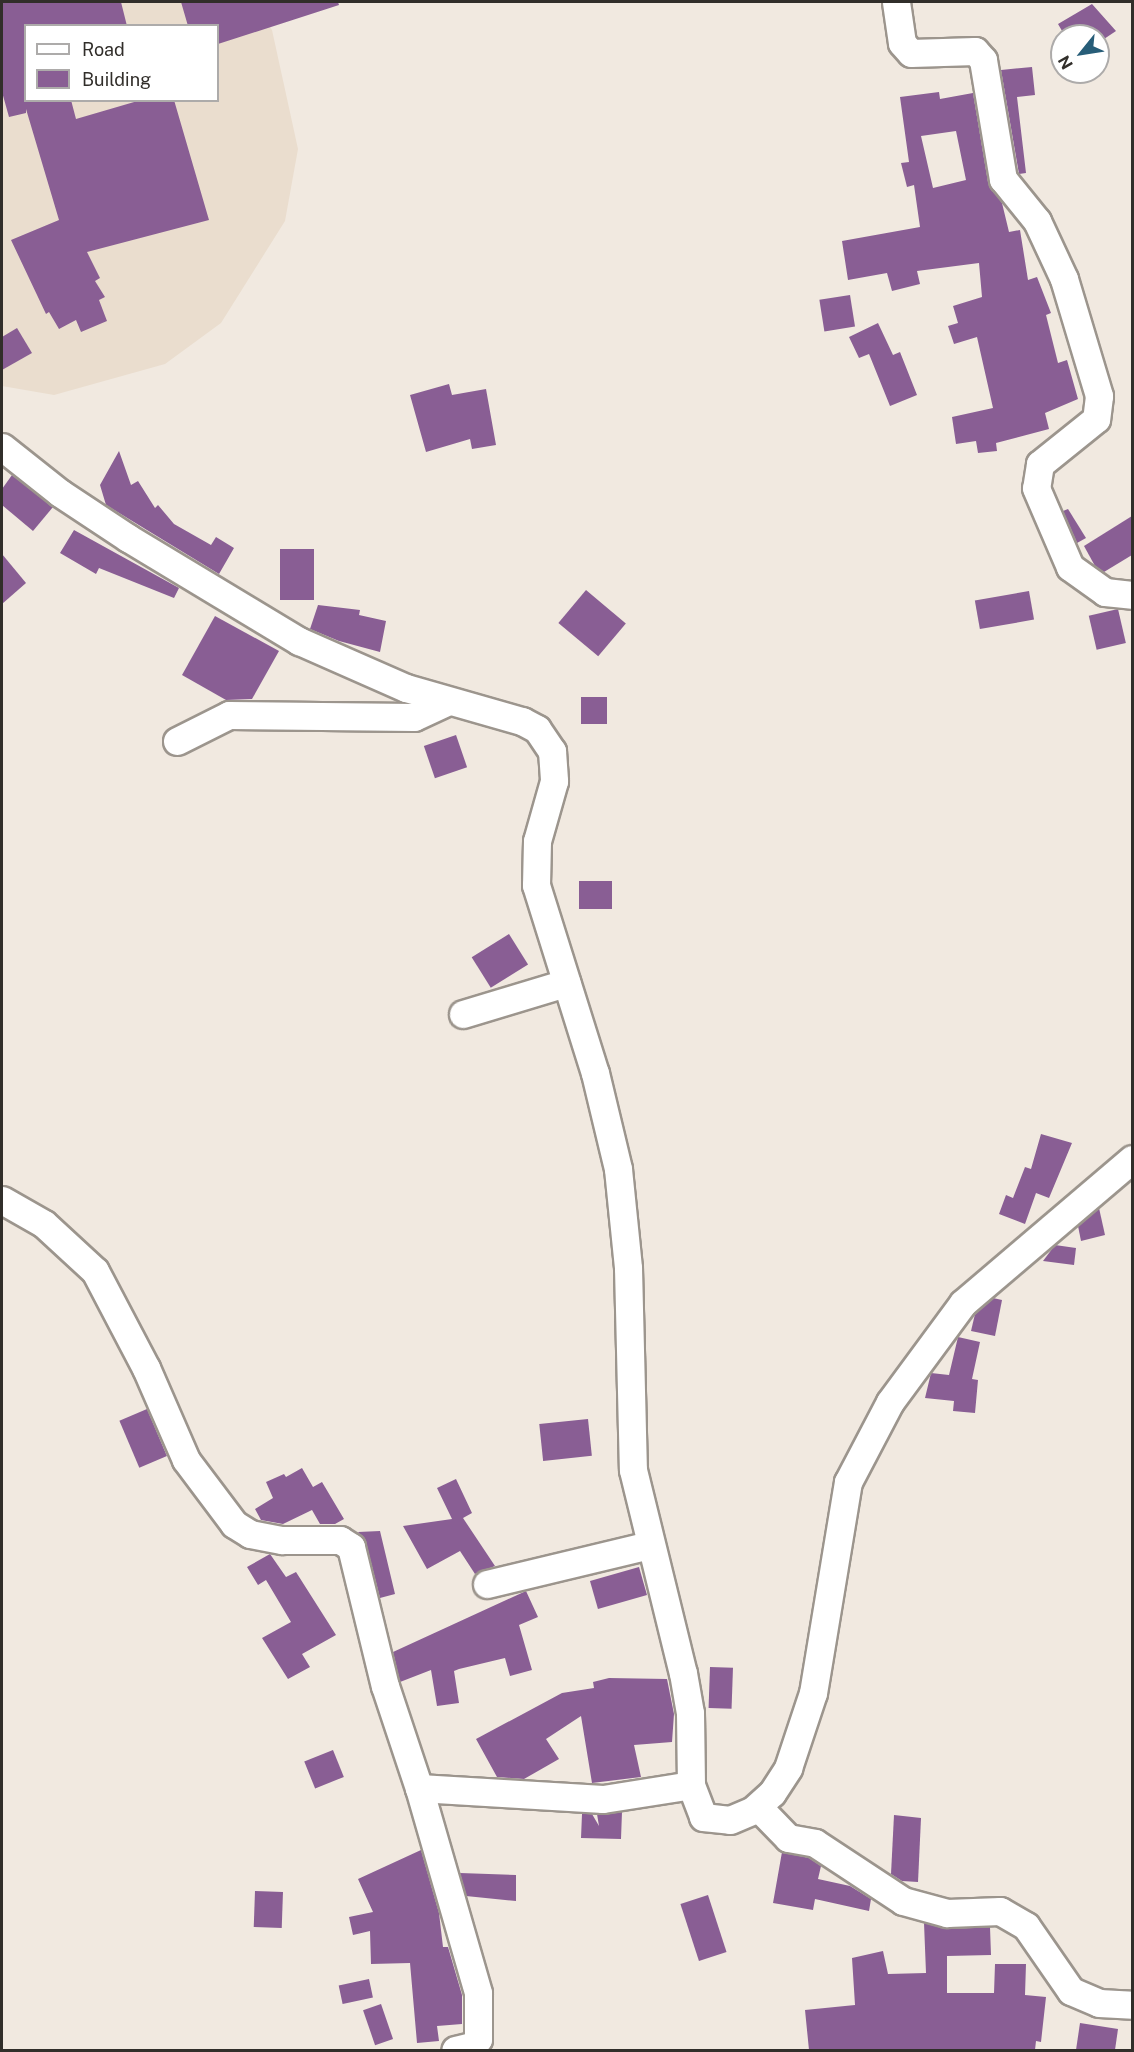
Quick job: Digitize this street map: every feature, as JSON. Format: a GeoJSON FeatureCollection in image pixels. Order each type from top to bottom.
{"type":"FeatureCollection","features":[{"type":"Feature","properties":{"kind":"street"},"geometry":{"type":"LineString","coordinates":[[896,2],[902,43],[911,52],[975,51],[983,60],[1003,179],[1037,221],[1064,279],[1099,396],[1096,419],[1040,464],[1036,488],[1070,567],[1105,592],[1132,595]]}},
{"type":"Feature","properties":{"kind":"street"},"geometry":{"type":"LineString","coordinates":[[2,447],[60,493],[128,538],[299,641],[363,671],[448,701],[522,721],[537,729],[552,751],[554,781],[537,842],[536,885],[605,1109],[623,1199],[630,1440],[649,1545],[686,1690],[691,1785],[698,1810],[711,1820],[730,1820],[758,1806],[788,1768],[813,1693],[842,1504],[858,1458],[872,1430],[923,1352],[963,1303],[1132,1159]]}},
{"type":"Feature","properties":{"kind":"street"},"geometry":{"type":"LineString","coordinates":[[177,741],[229,715],[414,717],[448,701]]}},
{"type":"Feature","properties":{"kind":"street"},"geometry":{"type":"LineString","coordinates":[[463,1014],[566,983]]}},
{"type":"Feature","properties":{"kind":"street"},"geometry":{"type":"LineString","coordinates":[[2,1200],[44,1224],[95,1271],[146,1368],[186,1460],[234,1524],[250,1534],[282,1540],[340,1540],[356,1554],[385,1686],[419,1788],[478,1993],[478,2039],[472,2046],[455,2050]]}},
{"type":"Feature","properties":{"kind":"street"},"geometry":{"type":"LineString","coordinates":[[487,1584],[649,1545]]}},
{"type":"Feature","properties":{"kind":"street"},"geometry":{"type":"LineString","coordinates":[[419,1788],[603,1799],[691,1785]]}},
{"type":"Feature","properties":{"kind":"street"},"geometry":{"type":"LineString","coordinates":[[758,1806],[788,1839],[815,1843],[903,1901],[947,1913],[990,1910],[1014,1918],[1026,1926],[1071,1991],[1099,2003],[1132,2005]]}},
{"type":"Feature","properties":{"kind":"shaded area"},"geometry":{"type":"Polygon","coordinates":[[[2,2],[253,2],[272,30],[298,149],[285,221],[221,323],[165,364],[54,395],[2,386],[2,2]]]}},
{"type":"Feature","properties":{"kind":"building"},"geometry":{"type":"Polygon","coordinates":[[[2,2],[121,2],[126,24],[24,24],[24,102],[72,102],[76,119],[134,102],[175,102],[209,220],[87,252],[100,278],[95,281],[105,297],[99,300],[107,321],[81,332],[76,320],[59,329],[49,312],[46,314],[11,240],[59,220],[26,109],[26,113],[9,117],[2,92],[2,2]]]}},
{"type":"Feature","properties":{"kind":"building"},"geometry":{"type":"Polygon","coordinates":[[[181,2],[338,2],[339,5],[219,44],[219,24],[187,24],[181,2]]]}},
{"type":"Feature","properties":{"kind":"building"},"geometry":{"type":"Polygon","coordinates":[[[1092,4],[1110,24],[1058,24],[1092,4]]]}},
{"type":"Feature","properties":{"kind":"building"},"geometry":{"type":"Polygon","coordinates":[[[1110,24],[1116,31],[1110,35],[1110,24]]]}},
{"type":"Feature","properties":{"kind":"building"},"geometry":{"type":"Polygon","coordinates":[[[1032,67],[1035,95],[1017,97],[1026,173],[1019,174],[1001,70],[1032,67]]]}},
{"type":"Feature","properties":{"kind":"building"},"geometry":{"type":"Polygon","coordinates":[[[939,92],[940,99],[973,93],[988,182],[1002,203],[1009,232],[1020,230],[1028,280],[1037,277],[1051,313],[1046,315],[1058,363],[1067,360],[1078,399],[1045,413],[1049,429],[996,443],[997,451],[978,453],[976,441],[956,444],[952,417],[993,408],[977,337],[954,344],[948,326],[958,323],[953,306],[982,297],[979,263],[917,271],[920,284],[892,291],[887,273],[848,280],[842,241],[920,227],[914,185],[907,187],[901,163],[909,162],[900,97],[939,92]],[[956,131],[921,136],[933,188],[966,180],[956,131]]]}},
{"type":"Feature","properties":{"kind":"building"},"geometry":{"type":"Polygon","coordinates":[[[850,295],[855,327],[824,331],[819,300],[850,295]]]}},
{"type":"Feature","properties":{"kind":"building"},"geometry":{"type":"Polygon","coordinates":[[[878,323],[893,355],[900,352],[917,395],[890,406],[869,354],[859,358],[849,337],[878,323]]]}},
{"type":"Feature","properties":{"kind":"building"},"geometry":{"type":"Polygon","coordinates":[[[17,328],[32,353],[2,370],[2,337],[17,328]]]}},
{"type":"Feature","properties":{"kind":"building"},"geometry":{"type":"Polygon","coordinates":[[[449,384],[452,395],[486,389],[496,445],[472,449],[470,439],[426,452],[410,395],[449,384]]]}},
{"type":"Feature","properties":{"kind":"building"},"geometry":{"type":"Polygon","coordinates":[[[119,451],[131,485],[138,481],[155,508],[158,505],[174,524],[211,545],[216,537],[234,548],[219,574],[106,505],[100,485],[119,451]]]}},
{"type":"Feature","properties":{"kind":"building"},"geometry":{"type":"Polygon","coordinates":[[[12,475],[53,507],[33,531],[2,505],[2,489],[12,475]]]}},
{"type":"Feature","properties":{"kind":"building"},"geometry":{"type":"Polygon","coordinates":[[[1068,509],[1086,538],[1077,543],[1063,511],[1068,509]]]}},
{"type":"Feature","properties":{"kind":"building"},"geometry":{"type":"Polygon","coordinates":[[[1132,516],[1132,555],[1104,572],[1095,566],[1084,546],[1132,516]]]}},
{"type":"Feature","properties":{"kind":"building"},"geometry":{"type":"Polygon","coordinates":[[[74,530],[179,588],[174,598],[99,568],[96,574],[60,553],[74,530]]]}},
{"type":"Feature","properties":{"kind":"building"},"geometry":{"type":"Polygon","coordinates":[[[280,549],[314,549],[314,600],[280,600],[280,549]]]}},
{"type":"Feature","properties":{"kind":"building"},"geometry":{"type":"Polygon","coordinates":[[[2,554],[26,583],[2,604],[2,554]]]}},
{"type":"Feature","properties":{"kind":"building"},"geometry":{"type":"Polygon","coordinates":[[[586,590],[626,623],[598,656],[558,623],[586,590]]]}},
{"type":"Feature","properties":{"kind":"building"},"geometry":{"type":"Polygon","coordinates":[[[1029,591],[1034,620],[980,629],[975,601],[1029,591]]]}},
{"type":"Feature","properties":{"kind":"building"},"geometry":{"type":"Polygon","coordinates":[[[318,605],[360,610],[359,615],[386,621],[380,652],[339,641],[310,629],[318,605]]]}},
{"type":"Feature","properties":{"kind":"building"},"geometry":{"type":"Polygon","coordinates":[[[1118,609],[1126,643],[1097,650],[1089,616],[1118,609]]]}},
{"type":"Feature","properties":{"kind":"building"},"geometry":{"type":"Polygon","coordinates":[[[215,616],[279,651],[252,699],[226,700],[182,675],[215,616]]]}},
{"type":"Feature","properties":{"kind":"building"},"geometry":{"type":"Polygon","coordinates":[[[581,697],[607,697],[607,724],[581,724],[581,697]]]}},
{"type":"Feature","properties":{"kind":"building"},"geometry":{"type":"Polygon","coordinates":[[[456,735],[467,767],[435,778],[424,746],[456,735]]]}},
{"type":"Feature","properties":{"kind":"building"},"geometry":{"type":"Polygon","coordinates":[[[579,881],[612,881],[612,909],[579,909],[579,881]]]}},
{"type":"Feature","properties":{"kind":"building"},"geometry":{"type":"Polygon","coordinates":[[[509,934],[528,965],[491,988],[472,957],[509,934]]]}},
{"type":"Feature","properties":{"kind":"building"},"geometry":{"type":"Polygon","coordinates":[[[1041,1134],[1072,1143],[1049,1198],[1036,1193],[1025,1224],[999,1214],[1006,1195],[1013,1198],[1025,1167],[1031,1169],[1041,1134]]]}},
{"type":"Feature","properties":{"kind":"building"},"geometry":{"type":"Polygon","coordinates":[[[1099,1208],[1105,1235],[1081,1241],[1078,1226],[1099,1208]]]}},
{"type":"Feature","properties":{"kind":"building"},"geometry":{"type":"Polygon","coordinates":[[[1055,1245],[1076,1248],[1074,1265],[1043,1261],[1055,1245]]]}},
{"type":"Feature","properties":{"kind":"building"},"geometry":{"type":"Polygon","coordinates":[[[993,1298],[1002,1300],[995,1336],[971,1331],[975,1314],[993,1298]]]}},
{"type":"Feature","properties":{"kind":"building"},"geometry":{"type":"Polygon","coordinates":[[[958,1337],[980,1342],[972,1379],[978,1380],[975,1413],[953,1411],[954,1401],[925,1398],[931,1373],[949,1375],[958,1337]]]}},
{"type":"Feature","properties":{"kind":"building"},"geometry":{"type":"Polygon","coordinates":[[[147,1409],[167,1456],[139,1468],[119,1421],[147,1409]]]}},
{"type":"Feature","properties":{"kind":"building"},"geometry":{"type":"Polygon","coordinates":[[[588,1419],[592,1456],[543,1461],[539,1424],[588,1419]]]}},
{"type":"Feature","properties":{"kind":"building"},"geometry":{"type":"Polygon","coordinates":[[[302,1468],[313,1487],[322,1482],[344,1519],[335,1524],[320,1524],[312,1510],[283,1524],[261,1520],[255,1509],[273,1498],[266,1482],[284,1474],[286,1477],[302,1468]]]}},
{"type":"Feature","properties":{"kind":"building"},"geometry":{"type":"Polygon","coordinates":[[[456,1479],[472,1513],[463,1518],[495,1566],[475,1574],[460,1551],[427,1569],[403,1526],[452,1519],[437,1488],[456,1479]]]}},
{"type":"Feature","properties":{"kind":"building"},"geometry":{"type":"Polygon","coordinates":[[[380,1531],[395,1594],[380,1598],[366,1543],[358,1532],[380,1531]]]}},
{"type":"Feature","properties":{"kind":"building"},"geometry":{"type":"Polygon","coordinates":[[[270,1554],[286,1577],[296,1572],[336,1635],[302,1654],[310,1667],[288,1679],[262,1638],[291,1622],[266,1580],[258,1585],[247,1567],[270,1554]]]}},
{"type":"Feature","properties":{"kind":"building"},"geometry":{"type":"Polygon","coordinates":[[[639,1567],[647,1595],[598,1609],[590,1581],[639,1567]]]}},
{"type":"Feature","properties":{"kind":"building"},"geometry":{"type":"Polygon","coordinates":[[[526,1591],[538,1617],[519,1625],[532,1670],[510,1676],[505,1658],[459,1669],[454,1671],[459,1703],[437,1706],[431,1670],[400,1682],[393,1652],[526,1591]]]}},
{"type":"Feature","properties":{"kind":"building"},"geometry":{"type":"Polygon","coordinates":[[[710,1667],[733,1668],[732,1709],[709,1708],[710,1667]]]}},
{"type":"Feature","properties":{"kind":"building"},"geometry":{"type":"Polygon","coordinates":[[[609,1678],[667,1679],[674,1714],[672,1742],[634,1745],[641,1777],[592,1783],[581,1716],[546,1739],[559,1759],[524,1779],[497,1777],[476,1739],[562,1693],[594,1688],[593,1682],[609,1678]]]}},
{"type":"Feature","properties":{"kind":"building"},"geometry":{"type":"Polygon","coordinates":[[[333,1750],[344,1777],[315,1789],[304,1762],[333,1750]]]}},
{"type":"Feature","properties":{"kind":"building"},"geometry":{"type":"Polygon","coordinates":[[[622,1812],[621,1839],[581,1838],[582,1814],[592,1814],[599,1826],[597,1814],[622,1812]]]}},
{"type":"Feature","properties":{"kind":"building"},"geometry":{"type":"Polygon","coordinates":[[[894,1815],[921,1818],[918,1882],[902,1881],[891,1874],[894,1815]]]}},
{"type":"Feature","properties":{"kind":"building"},"geometry":{"type":"Polygon","coordinates":[[[421,1850],[439,1913],[443,1947],[448,1947],[462,1995],[462,2024],[437,2026],[439,2041],[417,2043],[410,1963],[371,1964],[370,1931],[353,1935],[349,1917],[373,1912],[358,1879],[421,1850]]]}},
{"type":"Feature","properties":{"kind":"building"},"geometry":{"type":"Polygon","coordinates":[[[782,1852],[809,1858],[821,1866],[818,1879],[850,1886],[871,1899],[869,1911],[815,1899],[813,1910],[773,1903],[782,1852]]]}},
{"type":"Feature","properties":{"kind":"building"},"geometry":{"type":"Polygon","coordinates":[[[460,1873],[516,1875],[516,1901],[466,1896],[460,1873]]]}},
{"type":"Feature","properties":{"kind":"building"},"geometry":{"type":"Polygon","coordinates":[[[255,1891],[283,1892],[282,1928],[254,1927],[255,1891]]]}},
{"type":"Feature","properties":{"kind":"building"},"geometry":{"type":"Polygon","coordinates":[[[708,1895],[727,1952],[699,1961],[680,1904],[708,1895]]]}},
{"type":"Feature","properties":{"kind":"building"},"geometry":{"type":"Polygon","coordinates":[[[924,1923],[947,1929],[990,1927],[991,1955],[947,1956],[947,1993],[994,1993],[995,1964],[1026,1964],[1025,1995],[1046,1997],[1041,2042],[1036,2041],[1035,2050],[809,2050],[805,2010],[855,2005],[852,1958],[883,1951],[888,1974],[926,1973],[924,1923]]]}},
{"type":"Feature","properties":{"kind":"building"},"geometry":{"type":"Polygon","coordinates":[[[369,1979],[373,1998],[343,2004],[339,1985],[369,1979]]]}},
{"type":"Feature","properties":{"kind":"building"},"geometry":{"type":"Polygon","coordinates":[[[381,2004],[393,2039],[375,2045],[363,2010],[381,2004]]]}},
{"type":"Feature","properties":{"kind":"building"},"geometry":{"type":"Polygon","coordinates":[[[1080,2023],[1118,2029],[1115,2050],[1076,2050],[1080,2023]]]}}]}
